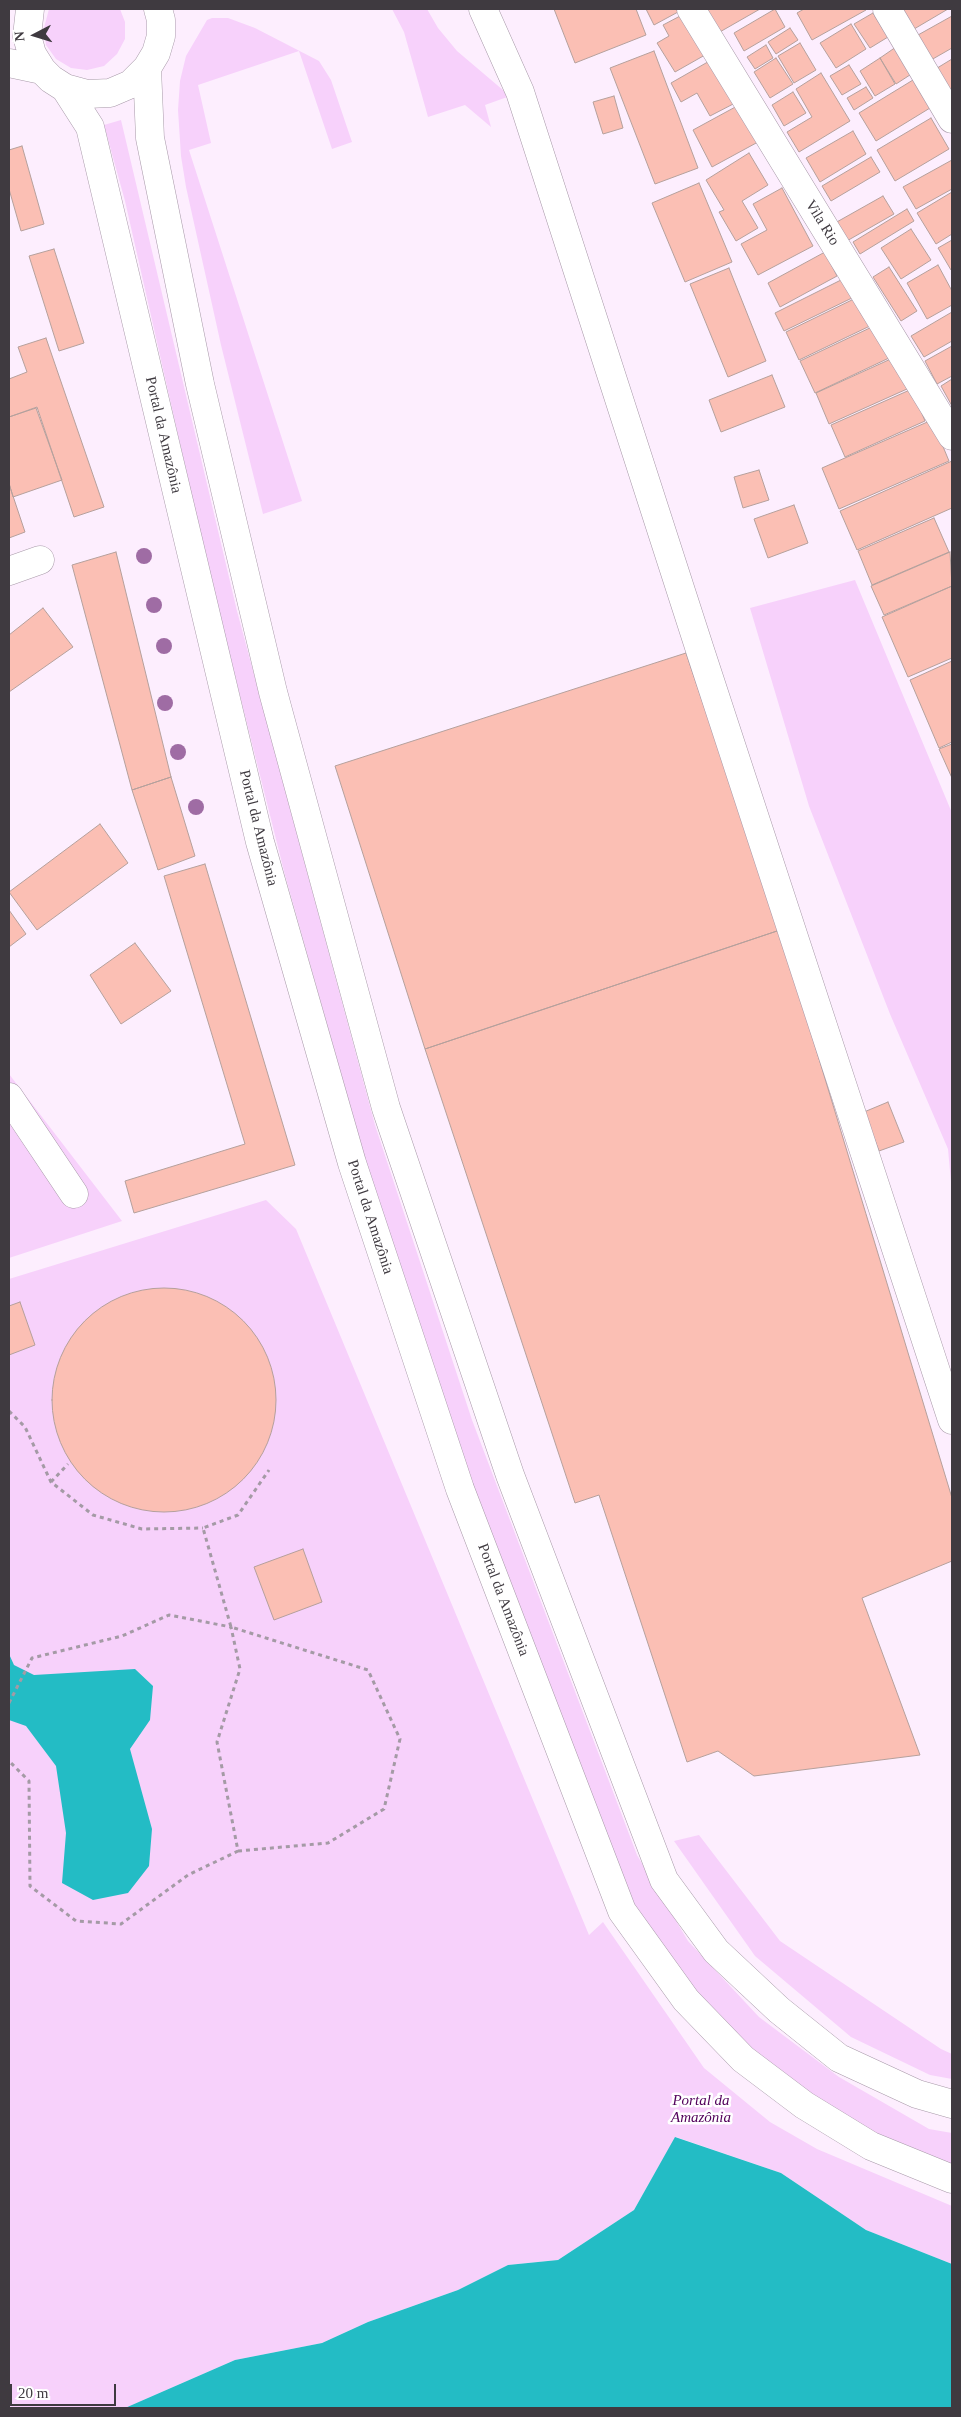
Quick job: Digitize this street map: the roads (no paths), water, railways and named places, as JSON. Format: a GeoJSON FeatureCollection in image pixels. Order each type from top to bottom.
{"type":"FeatureCollection","features":[{"type":"Feature","properties":{"kind":"street"},"geometry":{"type":"LineString","coordinates":[[30,9],[27,36],[32,54],[42,70],[65,88],[87,94],[110,93],[130,84],[147,68],[156,53],[164,12]]}},
{"type":"Feature","properties":{"kind":"street"},"geometry":{"type":"LineString","coordinates":[[483,9],[520,92],[952,1420]]}},
{"type":"Feature","properties":{"kind":"street","name":"Vila Rio"},"geometry":{"type":"LineString","coordinates":[[691,9],[952,436]]}},
{"type":"Feature","properties":{"kind":"street"},"geometry":{"type":"LineString","coordinates":[[887,9],[952,119]]}},
{"type":"Feature","properties":{"kind":"street"},"geometry":{"type":"LineString","coordinates":[[9,63],[42,70]]}},
{"type":"Feature","properties":{"kind":"street"},"geometry":{"type":"LineString","coordinates":[[147,68],[150,138],[200,384],[273,692],[386,1108],[510,1475],[664,1880],[716,1951],[779,2010],[839,2058],[917,2094],[952,2104]]}},
{"type":"Feature","properties":{"kind":"street","name":"Portal da Amazônia"},"geometry":{"type":"LineString","coordinates":[[65,88],[90,127],[260,842],[352,1163],[460,1489],[622,1911],[686,2000],[743,2058],[804,2105],[871,2146],[952,2179]]}},
{"type":"Feature","properties":{"kind":"street"},"geometry":{"type":"LineString","coordinates":[[9,571],[40,560]]}},
{"type":"Feature","properties":{"kind":"street"},"geometry":{"type":"LineString","coordinates":[[9,1097],[74,1194]]}},
{"type":"Feature","properties":{"kind":"water"},"geometry":{"type":"Polygon","coordinates":[[[9,1654],[14,1665],[34,1675],[135,1669],[153,1686],[150,1720],[130,1749],[152,1829],[149,1866],[128,1893],[93,1900],[62,1883],[66,1833],[56,1766],[26,1726],[9,1720],[9,1654]]]}},
{"type":"Feature","properties":{"kind":"water"},"geometry":{"type":"Polygon","coordinates":[[[675,2137],[781,2173],[866,2230],[952,2264],[952,2408],[125,2408],[235,2360],[322,2343],[368,2322],[458,2290],[508,2265],[558,2260],[634,2210],[675,2137]]]}}]}
